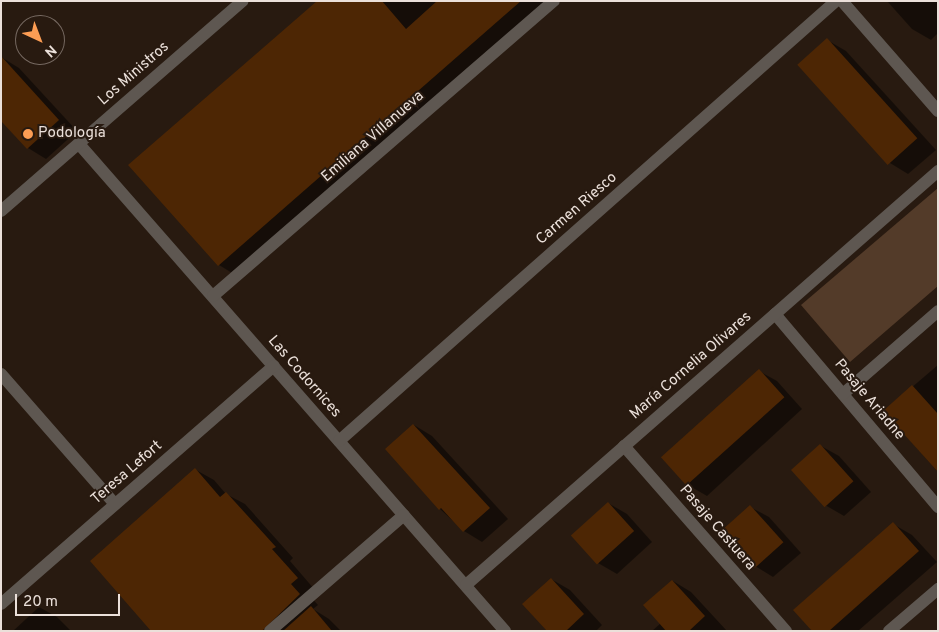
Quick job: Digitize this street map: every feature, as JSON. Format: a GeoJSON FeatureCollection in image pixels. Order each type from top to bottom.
{"type":"FeatureCollection","features":[{"type":"Feature","properties":{"kind":"street","name":"Los Ministros"},"geometry":{"type":"LineString","coordinates":[[1,211],[243,1]]}},
{"type":"Feature","properties":{"kind":"street","name":"Emiliana Villanueva"},"geometry":{"type":"LineString","coordinates":[[213,296],[554,1]]}},
{"type":"Feature","properties":{"kind":"street","name":"Carmen Riesco"},"geometry":{"type":"LineString","coordinates":[[339,441],[836,1]]}},
{"type":"Feature","properties":{"kind":"street"},"geometry":{"type":"LineString","coordinates":[[842,1],[938,111]]}},
{"type":"Feature","properties":{"kind":"street","name":"Las Codornices"},"geometry":{"type":"LineString","coordinates":[[79,144],[505,631]]}},
{"type":"Feature","properties":{"kind":"street","name":"María Cornelia Olivares"},"geometry":{"type":"LineString","coordinates":[[466,585],[938,171]]}},
{"type":"Feature","properties":{"kind":"street"},"geometry":{"type":"LineString","coordinates":[[843,394],[938,312]]}},
{"type":"Feature","properties":{"kind":"street","name":"Pasaje Ariadne"},"geometry":{"type":"LineString","coordinates":[[776,314],[938,507]]}},
{"type":"Feature","properties":{"kind":"street","name":"Teresa Lefort"},"geometry":{"type":"LineString","coordinates":[[1,604],[274,366]]}},
{"type":"Feature","properties":{"kind":"street"},"geometry":{"type":"LineString","coordinates":[[1,374],[115,504]]}},
{"type":"Feature","properties":{"kind":"street","name":"Pasaje Castuera"},"geometry":{"type":"LineString","coordinates":[[624,446],[786,631]]}},
{"type":"Feature","properties":{"kind":"street"},"geometry":{"type":"LineString","coordinates":[[270,631],[404,515]]}},
{"type":"Feature","properties":{"kind":"street"},"geometry":{"type":"LineString","coordinates":[[889,631],[938,589]]}},
{"type":"Feature","properties":{"kind":"shaded area"},"geometry":{"type":"Polygon","coordinates":[[[938,188],[938,286],[850,362],[801,305],[938,188]]]}},
{"type":"Feature","properties":{"kind":"building"},"geometry":{"type":"Polygon","coordinates":[[[317,1],[382,1],[406,29],[437,1],[521,1],[218,266],[128,165],[317,1]]]}},
{"type":"Feature","properties":{"kind":"building"},"geometry":{"type":"Polygon","coordinates":[[[827,38],[917,138],[888,165],[797,65],[827,38]]]}},
{"type":"Feature","properties":{"kind":"building"},"geometry":{"type":"Polygon","coordinates":[[[1,56],[59,120],[27,149],[1,121],[1,56]]]}},
{"type":"Feature","properties":{"kind":"building"},"geometry":{"type":"Polygon","coordinates":[[[759,369],[784,397],[686,486],[661,457],[759,369]]]}},
{"type":"Feature","properties":{"kind":"building"},"geometry":{"type":"Polygon","coordinates":[[[912,385],[938,414],[938,472],[883,411],[912,385]]]}},
{"type":"Feature","properties":{"kind":"building"},"geometry":{"type":"Polygon","coordinates":[[[413,424],[490,508],[463,532],[441,508],[439,510],[385,449],[413,424]]]}},
{"type":"Feature","properties":{"kind":"building"},"geometry":{"type":"Polygon","coordinates":[[[820,444],[853,481],[824,507],[791,470],[820,444]]]}},
{"type":"Feature","properties":{"kind":"building"},"geometry":{"type":"Polygon","coordinates":[[[195,468],[220,497],[226,492],[276,547],[272,549],[298,578],[291,584],[300,594],[262,631],[151,631],[90,561],[195,468]]]}},
{"type":"Feature","properties":{"kind":"building"},"geometry":{"type":"Polygon","coordinates":[[[608,502],[634,531],[597,564],[571,535],[608,502]]]}},
{"type":"Feature","properties":{"kind":"building"},"geometry":{"type":"Polygon","coordinates":[[[750,505],[783,542],[754,568],[721,531],[750,505]]]}},
{"type":"Feature","properties":{"kind":"building"},"geometry":{"type":"Polygon","coordinates":[[[893,522],[919,551],[829,631],[812,631],[793,610],[893,522]]]}},
{"type":"Feature","properties":{"kind":"building"},"geometry":{"type":"Polygon","coordinates":[[[551,578],[584,614],[566,631],[547,631],[522,604],[551,578]]]}},
{"type":"Feature","properties":{"kind":"building"},"geometry":{"type":"Polygon","coordinates":[[[672,580],[705,616],[689,631],[666,631],[643,605],[672,580]]]}},
{"type":"Feature","properties":{"kind":"building"},"geometry":{"type":"Polygon","coordinates":[[[311,606],[332,631],[283,631],[311,606]]]}},
{"type":"Feature","properties":{"kind":"place","name":"Podología"},"geometry":{"type":"Point","coordinates":[28,134]}}]}
